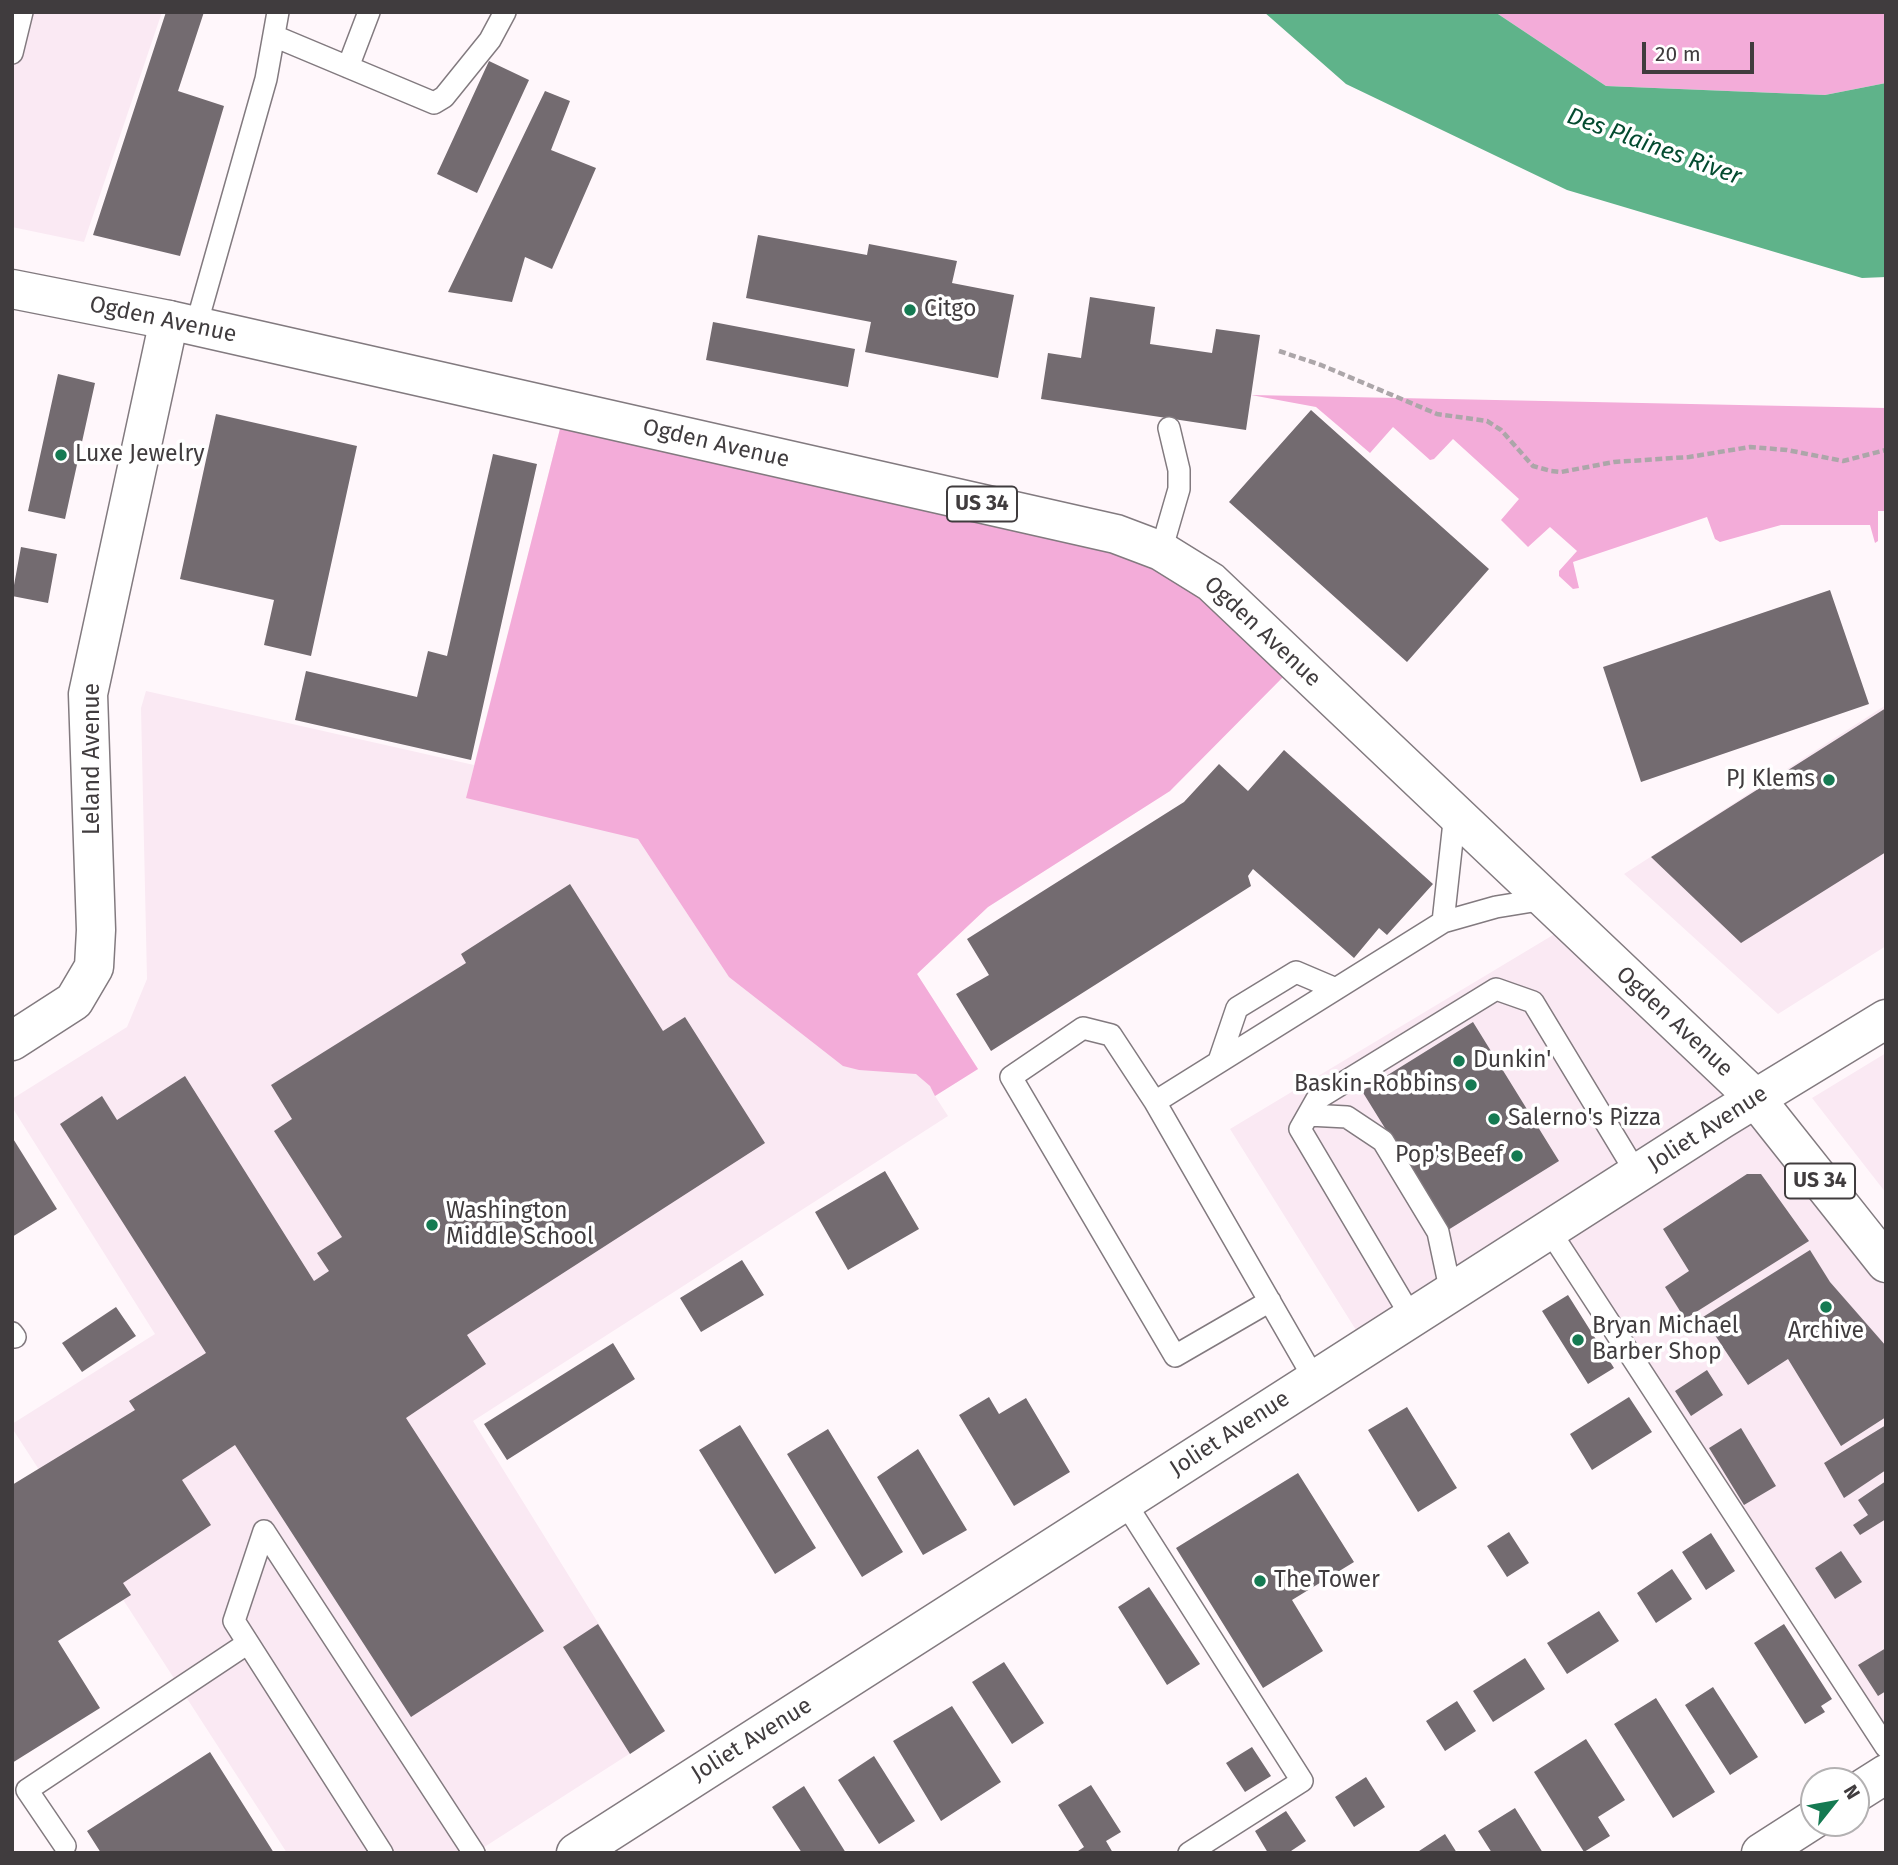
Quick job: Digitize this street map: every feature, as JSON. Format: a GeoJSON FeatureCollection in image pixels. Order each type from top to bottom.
{"type":"FeatureCollection","features":[{"type":"Feature","properties":{"kind":"street","name":"Ogden Avenue"},"geometry":{"type":"LineString","coordinates":[[12,289],[182,323],[1116,534],[1161,551],[1211,582],[1755,1098],[1886,1263]]}},
{"type":"Feature","properties":{"kind":"street","name":"Leland Avenue"},"geometry":{"type":"LineString","coordinates":[[12,1041],[74,1002],[94,967],[96,930],[88,694],[182,323]]}},
{"type":"Feature","properties":{"kind":"street","name":"Joliet Avenue"},"geometry":{"type":"LineString","coordinates":[[576,1853],[1755,1098],[1886,1018]]}},
{"type":"Feature","properties":{"kind":"street"},"geometry":{"type":"LineString","coordinates":[[1870,1784],[1886,1774]]}},
{"type":"Feature","properties":{"kind":"street"},"geometry":{"type":"LineString","coordinates":[[1761,1853],[1800,1828]]}},
{"type":"Feature","properties":{"kind":"lane"},"geometry":{"type":"LineString","coordinates":[[12,53],[22,12]]}},
{"type":"Feature","properties":{"kind":"lane"},"geometry":{"type":"LineString","coordinates":[[182,323],[266,79],[278,12]]}},
{"type":"Feature","properties":{"kind":"lane"},"geometry":{"type":"LineString","coordinates":[[348,67],[369,12]]}},
{"type":"Feature","properties":{"kind":"lane"},"geometry":{"type":"LineString","coordinates":[[274,36],[434,103],[444,97],[490,40],[505,12]]}},
{"type":"Feature","properties":{"kind":"lane"},"geometry":{"type":"LineString","coordinates":[[1161,551],[1179,489],[1179,470],[1170,428]]}},
{"type":"Feature","properties":{"kind":"lane"},"geometry":{"type":"LineString","coordinates":[[1443,922],[1455,813]]}},
{"type":"Feature","properties":{"kind":"lane"},"geometry":{"type":"LineString","coordinates":[[1155,1102],[1443,922],[1496,907],[1545,899]]}},
{"type":"Feature","properties":{"kind":"lane"},"geometry":{"type":"LineString","coordinates":[[1219,1061],[1237,1008],[1296,972],[1336,989]]}},
{"type":"Feature","properties":{"kind":"lane"},"geometry":{"type":"LineString","coordinates":[[1412,1318],[1300,1129],[1317,1099],[1496,989],[1534,1002],[1637,1174]]}},
{"type":"Feature","properties":{"kind":"lane"},"geometry":{"type":"LineString","coordinates":[[1270,1301],[1175,1356],[1011,1077],[1083,1028],[1111,1035],[1155,1102],[1270,1301],[1315,1380]]}},
{"type":"Feature","properties":{"kind":"lane"},"geometry":{"type":"LineString","coordinates":[[1308,1115],[1347,1117],[1383,1142],[1438,1232],[1451,1293]]}},
{"type":"Feature","properties":{"kind":"lane"},"geometry":{"type":"LineString","coordinates":[[1549,1230],[1886,1747]]}},
{"type":"Feature","properties":{"kind":"lane"},"geometry":{"type":"LineString","coordinates":[[1124,1501],[1302,1781],[1189,1853]]}},
{"type":"Feature","properties":{"kind":"lane"},"geometry":{"type":"LineString","coordinates":[[382,1853],[234,1620],[264,1531],[474,1853]]}},
{"type":"Feature","properties":{"kind":"lane"},"geometry":{"type":"LineString","coordinates":[[63,1851],[27,1790],[247,1643]]}},
{"type":"Feature","properties":{"kind":"path"},"geometry":{"type":"LineString","coordinates":[[1279,351],[1321,365],[1437,414],[1487,421],[1501,430],[1526,460],[1550,471],[1561,472],[1614,462],[1689,457],[1749,447],[1787,450],[1843,461],[1886,450]]}},
{"type":"Feature","properties":{"kind":"shaded area"},"geometry":{"type":"Polygon","coordinates":[[[12,12],[162,12],[84,242],[12,227],[12,12]]]}},
{"type":"Feature","properties":{"kind":"shaded area"},"geometry":{"type":"Polygon","coordinates":[[[1495,12],[1886,12],[1886,83],[1825,95],[1606,86],[1495,12]]]}},
{"type":"Feature","properties":{"kind":"shaded area"},"geometry":{"type":"Polygon","coordinates":[[[1251,395],[1886,408],[1886,511],[1878,511],[1878,541],[1875,543],[1870,525],[1781,525],[1720,542],[1715,539],[1707,517],[1573,562],[1579,588],[1573,589],[1559,576],[1559,571],[1577,551],[1550,527],[1528,547],[1501,520],[1519,499],[1453,439],[1430,460],[1393,427],[1370,453],[1316,407],[1251,395]]]}},
{"type":"Feature","properties":{"kind":"shaded area","name":"Washington Middle School"},"geometry":{"type":"Polygon","coordinates":[[[563,417],[1170,791],[988,907],[917,974],[978,1069],[935,1096],[948,1116],[473,1421],[665,1731],[475,1853],[287,1853],[12,1428],[12,1424],[155,1334],[12,1107],[12,1099],[127,1027],[147,979],[141,708],[146,691],[474,765],[563,417]]]}},
{"type":"Feature","properties":{"kind":"shaded area"},"geometry":{"type":"Polygon","coordinates":[[[563,417],[1160,560],[1290,670],[1170,791],[988,907],[917,974],[978,1069],[935,1096],[930,1086],[916,1074],[859,1070],[843,1066],[729,977],[638,839],[466,798],[563,417]]]}},
{"type":"Feature","properties":{"kind":"shaded area","name":"PJ Klems"},"geometry":{"type":"Polygon","coordinates":[[[1886,705],[1886,946],[1778,1014],[1624,874],[1886,705]]]}},
{"type":"Feature","properties":{"kind":"shaded area"},"geometry":{"type":"Polygon","coordinates":[[[1563,929],[1754,1111],[1886,1274],[1886,1748],[1549,1229],[1366,1346],[1230,1129],[1563,929]]]}},
{"type":"Feature","properties":{"kind":"shaded area"},"geometry":{"type":"Polygon","coordinates":[[[1886,1053],[1886,1193],[1812,1098],[1886,1053]]]}},
{"type":"Feature","properties":{"kind":"water","name":"Des Plaines River"},"geometry":{"type":"Polygon","coordinates":[[[1264,12],[1495,12],[1606,86],[1825,95],[1886,83],[1886,277],[1862,278],[1567,190],[1346,84],[1264,12]]]}},
{"type":"Feature","properties":{"kind":"building"},"geometry":{"type":"Polygon","coordinates":[[[166,12],[204,12],[178,91],[224,106],[180,256],[93,235],[166,12]]]}},
{"type":"Feature","properties":{"kind":"building"},"geometry":{"type":"Polygon","coordinates":[[[489,61],[529,80],[477,193],[437,174],[489,61]]]}},
{"type":"Feature","properties":{"kind":"building"},"geometry":{"type":"Polygon","coordinates":[[[545,91],[570,101],[551,150],[596,168],[552,269],[525,257],[512,302],[448,292],[545,91]]]}},
{"type":"Feature","properties":{"kind":"building","name":"Citgo"},"geometry":{"type":"Polygon","coordinates":[[[758,235],[867,255],[869,244],[957,261],[952,283],[1014,295],[998,378],[865,352],[871,322],[746,298],[758,235]]]}},
{"type":"Feature","properties":{"kind":"building"},"geometry":{"type":"Polygon","coordinates":[[[1090,297],[1155,307],[1150,344],[1212,353],[1216,329],[1260,335],[1246,430],[1041,399],[1048,353],[1081,358],[1090,297]]]}},
{"type":"Feature","properties":{"kind":"building"},"geometry":{"type":"Polygon","coordinates":[[[713,322],[855,349],[848,387],[706,360],[713,322]]]}},
{"type":"Feature","properties":{"kind":"building"},"geometry":{"type":"Polygon","coordinates":[[[58,374],[95,383],[65,519],[28,511],[58,374]]]}},
{"type":"Feature","properties":{"kind":"building"},"geometry":{"type":"Polygon","coordinates":[[[1311,410],[1489,569],[1407,662],[1229,502],[1311,410]]]}},
{"type":"Feature","properties":{"kind":"building"},"geometry":{"type":"Polygon","coordinates":[[[216,414],[357,446],[311,656],[264,645],[274,600],[180,579],[216,414]]]}},
{"type":"Feature","properties":{"kind":"building"},"geometry":{"type":"Polygon","coordinates":[[[493,454],[537,464],[471,760],[295,720],[306,671],[417,697],[428,651],[447,656],[493,454]]]}},
{"type":"Feature","properties":{"kind":"building"},"geometry":{"type":"Polygon","coordinates":[[[21,547],[57,554],[48,603],[12,596],[21,547]]]}},
{"type":"Feature","properties":{"kind":"building"},"geometry":{"type":"Polygon","coordinates":[[[1830,590],[1869,704],[1641,782],[1603,667],[1830,590]]]}},
{"type":"Feature","properties":{"kind":"building","name":"PJ Klems"},"geometry":{"type":"Polygon","coordinates":[[[1886,708],[1886,852],[1741,943],[1651,857],[1886,708]]]}},
{"type":"Feature","properties":{"kind":"building"},"geometry":{"type":"Polygon","coordinates":[[[1284,750],[1433,884],[1387,935],[1379,928],[1354,958],[1253,869],[1248,876],[1251,886],[991,1051],[956,994],[989,975],[967,939],[1184,802],[1219,764],[1248,791],[1284,750]]]}},
{"type":"Feature","properties":{"kind":"building"},"geometry":{"type":"Polygon","coordinates":[[[570,884],[663,1031],[685,1017],[765,1143],[467,1335],[486,1364],[406,1418],[544,1631],[411,1717],[235,1445],[182,1480],[211,1525],[123,1583],[131,1595],[58,1641],[100,1708],[12,1763],[12,1485],[135,1410],[129,1401],[206,1353],[60,1124],[102,1096],[117,1120],[185,1076],[314,1281],[329,1271],[317,1253],[342,1237],[274,1131],[292,1119],[271,1085],[466,963],[461,954],[570,884]]]}},
{"type":"Feature","properties":{"kind":"building"},"geometry":{"type":"Polygon","coordinates":[[[1473,1022],[1559,1161],[1448,1230],[1362,1091],[1473,1022]]]}},
{"type":"Feature","properties":{"kind":"building"},"geometry":{"type":"Polygon","coordinates":[[[12,1137],[57,1209],[12,1237],[12,1137]]]}},
{"type":"Feature","properties":{"kind":"building"},"geometry":{"type":"Polygon","coordinates":[[[885,1171],[919,1229],[848,1270],[815,1212],[885,1171]]]}},
{"type":"Feature","properties":{"kind":"building"},"geometry":{"type":"Polygon","coordinates":[[[1747,1174],[1761,1174],[1809,1241],[1685,1319],[1665,1287],[1689,1271],[1663,1229],[1747,1174]]]}},
{"type":"Feature","properties":{"kind":"building"},"geometry":{"type":"Polygon","coordinates":[[[1810,1250],[1830,1282],[1886,1346],[1886,1417],[1841,1446],[1788,1359],[1748,1385],[1703,1317],[1810,1250]]]}},
{"type":"Feature","properties":{"kind":"building"},"geometry":{"type":"Polygon","coordinates":[[[742,1260],[764,1295],[701,1332],[680,1298],[742,1260]]]}},
{"type":"Feature","properties":{"kind":"building","name":"Bryan Michael Barber Shop"},"geometry":{"type":"Polygon","coordinates":[[[1568,1295],[1614,1368],[1588,1384],[1542,1311],[1568,1295]]]}},
{"type":"Feature","properties":{"kind":"building"},"geometry":{"type":"Polygon","coordinates":[[[116,1307],[136,1336],[82,1372],[62,1343],[116,1307]]]}},
{"type":"Feature","properties":{"kind":"building"},"geometry":{"type":"Polygon","coordinates":[[[613,1343],[635,1379],[507,1460],[484,1424],[613,1343]]]}},
{"type":"Feature","properties":{"kind":"building"},"geometry":{"type":"Polygon","coordinates":[[[1707,1370],[1723,1395],[1691,1416],[1675,1391],[1707,1370]]]}},
{"type":"Feature","properties":{"kind":"building"},"geometry":{"type":"Polygon","coordinates":[[[989,1397],[999,1414],[1026,1398],[1070,1472],[1014,1506],[959,1415],[989,1397]]]}},
{"type":"Feature","properties":{"kind":"building"},"geometry":{"type":"Polygon","coordinates":[[[1629,1397],[1652,1432],[1592,1470],[1570,1434],[1629,1397]]]}},
{"type":"Feature","properties":{"kind":"building"},"geometry":{"type":"Polygon","coordinates":[[[1407,1407],[1457,1488],[1418,1512],[1368,1430],[1407,1407]]]}},
{"type":"Feature","properties":{"kind":"building"},"geometry":{"type":"Polygon","coordinates":[[[740,1425],[816,1548],[775,1574],[699,1450],[740,1425]]]}},
{"type":"Feature","properties":{"kind":"building"},"geometry":{"type":"Polygon","coordinates":[[[1886,1425],[1886,1470],[1844,1498],[1824,1463],[1886,1425]]]}},
{"type":"Feature","properties":{"kind":"building"},"geometry":{"type":"Polygon","coordinates":[[[1741,1428],[1776,1486],[1744,1505],[1709,1448],[1741,1428]]]}},
{"type":"Feature","properties":{"kind":"building"},"geometry":{"type":"Polygon","coordinates":[[[828,1429],[903,1552],[862,1577],[787,1454],[828,1429]]]}},
{"type":"Feature","properties":{"kind":"building"},"geometry":{"type":"Polygon","coordinates":[[[918,1449],[967,1530],[923,1555],[877,1477],[918,1449]]]}},
{"type":"Feature","properties":{"kind":"building","name":"The Tower"},"geometry":{"type":"Polygon","coordinates":[[[1298,1473],[1354,1562],[1292,1600],[1323,1651],[1263,1688],[1176,1548],[1298,1473]]]}},
{"type":"Feature","properties":{"kind":"building"},"geometry":{"type":"Polygon","coordinates":[[[1886,1481],[1886,1519],[1860,1535],[1853,1525],[1868,1515],[1858,1500],[1886,1481]]]}},
{"type":"Feature","properties":{"kind":"building"},"geometry":{"type":"Polygon","coordinates":[[[1509,1532],[1529,1563],[1507,1577],[1487,1546],[1509,1532]]]}},
{"type":"Feature","properties":{"kind":"building"},"geometry":{"type":"Polygon","coordinates":[[[1711,1533],[1735,1571],[1706,1590],[1682,1552],[1711,1533]]]}},
{"type":"Feature","properties":{"kind":"building"},"geometry":{"type":"Polygon","coordinates":[[[1841,1551],[1862,1582],[1835,1599],[1815,1568],[1841,1551]]]}},
{"type":"Feature","properties":{"kind":"building"},"geometry":{"type":"Polygon","coordinates":[[[1672,1569],[1692,1599],[1656,1623],[1637,1593],[1672,1569]]]}},
{"type":"Feature","properties":{"kind":"building"},"geometry":{"type":"Polygon","coordinates":[[[1149,1587],[1200,1664],[1167,1685],[1118,1607],[1149,1587]]]}},
{"type":"Feature","properties":{"kind":"building"},"geometry":{"type":"Polygon","coordinates":[[[1599,1611],[1619,1641],[1567,1674],[1547,1643],[1599,1611]]]}},
{"type":"Feature","properties":{"kind":"building"},"geometry":{"type":"Polygon","coordinates":[[[598,1624],[665,1731],[630,1754],[563,1647],[598,1624]]]}},
{"type":"Feature","properties":{"kind":"building"},"geometry":{"type":"Polygon","coordinates":[[[1784,1624],[1832,1699],[1821,1706],[1825,1712],[1805,1724],[1754,1643],[1784,1624]]]}},
{"type":"Feature","properties":{"kind":"building"},"geometry":{"type":"Polygon","coordinates":[[[1886,1648],[1886,1691],[1878,1696],[1858,1665],[1886,1648]]]}},
{"type":"Feature","properties":{"kind":"building"},"geometry":{"type":"Polygon","coordinates":[[[1525,1658],[1545,1689],[1493,1722],[1473,1691],[1525,1658]]]}},
{"type":"Feature","properties":{"kind":"building"},"geometry":{"type":"Polygon","coordinates":[[[1004,1662],[1044,1723],[1012,1744],[972,1682],[1004,1662]]]}},
{"type":"Feature","properties":{"kind":"building"},"geometry":{"type":"Polygon","coordinates":[[[1713,1687],[1758,1757],[1730,1775],[1685,1705],[1713,1687]]]}},
{"type":"Feature","properties":{"kind":"building"},"geometry":{"type":"Polygon","coordinates":[[[1656,1698],[1715,1792],[1673,1818],[1614,1724],[1656,1698]]]}},
{"type":"Feature","properties":{"kind":"building"},"geometry":{"type":"Polygon","coordinates":[[[1457,1701],[1476,1731],[1445,1751],[1426,1721],[1457,1701]]]}},
{"type":"Feature","properties":{"kind":"building"},"geometry":{"type":"Polygon","coordinates":[[[952,1706],[1001,1782],[941,1821],[893,1741],[952,1706]]]}},
{"type":"Feature","properties":{"kind":"building"},"geometry":{"type":"Polygon","coordinates":[[[1586,1739],[1625,1800],[1598,1817],[1610,1836],[1584,1852],[1534,1772],[1586,1739]]]}},
{"type":"Feature","properties":{"kind":"building"},"geometry":{"type":"Polygon","coordinates":[[[1252,1747],[1271,1776],[1245,1792],[1226,1763],[1252,1747]]]}},
{"type":"Feature","properties":{"kind":"building"},"geometry":{"type":"Polygon","coordinates":[[[210,1752],[274,1853],[101,1853],[87,1831],[210,1752]]]}},
{"type":"Feature","properties":{"kind":"building"},"geometry":{"type":"Polygon","coordinates":[[[874,1756],[915,1821],[879,1844],[838,1780],[874,1756]]]}},
{"type":"Feature","properties":{"kind":"building"},"geometry":{"type":"Polygon","coordinates":[[[1366,1777],[1385,1807],[1354,1827],[1335,1797],[1366,1777]]]}},
{"type":"Feature","properties":{"kind":"building"},"geometry":{"type":"Polygon","coordinates":[[[1091,1785],[1121,1832],[1106,1841],[1113,1853],[1075,1853],[1084,1847],[1058,1805],[1091,1785]]]}},
{"type":"Feature","properties":{"kind":"building"},"geometry":{"type":"Polygon","coordinates":[[[804,1786],[846,1853],[802,1853],[772,1807],[804,1786]]]}},
{"type":"Feature","properties":{"kind":"building"},"geometry":{"type":"Polygon","coordinates":[[[1515,1808],[1543,1853],[1492,1853],[1478,1831],[1515,1808]]]}},
{"type":"Feature","properties":{"kind":"building"},"geometry":{"type":"Polygon","coordinates":[[[1286,1811],[1306,1841],[1288,1853],[1268,1853],[1255,1831],[1286,1811]]]}},
{"type":"Feature","properties":{"kind":"building"},"geometry":{"type":"Polygon","coordinates":[[[1445,1834],[1457,1853],[1416,1853],[1445,1834]]]}},
{"type":"Feature","properties":{"kind":"place","name":"Citgo"},"geometry":{"type":"Point","coordinates":[910,310]}},
{"type":"Feature","properties":{"kind":"place","name":"Luxe Jewelry"},"geometry":{"type":"Point","coordinates":[61,455]}},
{"type":"Feature","properties":{"kind":"place","name":"PJ Klems"},"geometry":{"type":"Point","coordinates":[1829,780]}},
{"type":"Feature","properties":{"kind":"place","name":"Dunkin'"},"geometry":{"type":"Point","coordinates":[1459,1061]}},
{"type":"Feature","properties":{"kind":"place","name":"Baskin-Robbins"},"geometry":{"type":"Point","coordinates":[1471,1085]}},
{"type":"Feature","properties":{"kind":"place","name":"Salerno's Pizza"},"geometry":{"type":"Point","coordinates":[1494,1119]}},
{"type":"Feature","properties":{"kind":"place","name":"Pop's Beef"},"geometry":{"type":"Point","coordinates":[1517,1156]}},
{"type":"Feature","properties":{"kind":"place","name":"Washington Middle School"},"geometry":{"type":"Point","coordinates":[432,1225]}},
{"type":"Feature","properties":{"kind":"place","name":"Archive"},"geometry":{"type":"Point","coordinates":[1826,1307]}},
{"type":"Feature","properties":{"kind":"place","name":"Bryan Michael Barber Shop"},"geometry":{"type":"Point","coordinates":[1578,1340]}},
{"type":"Feature","properties":{"kind":"place","name":"The Tower"},"geometry":{"type":"Point","coordinates":[1260,1581]}}]}
